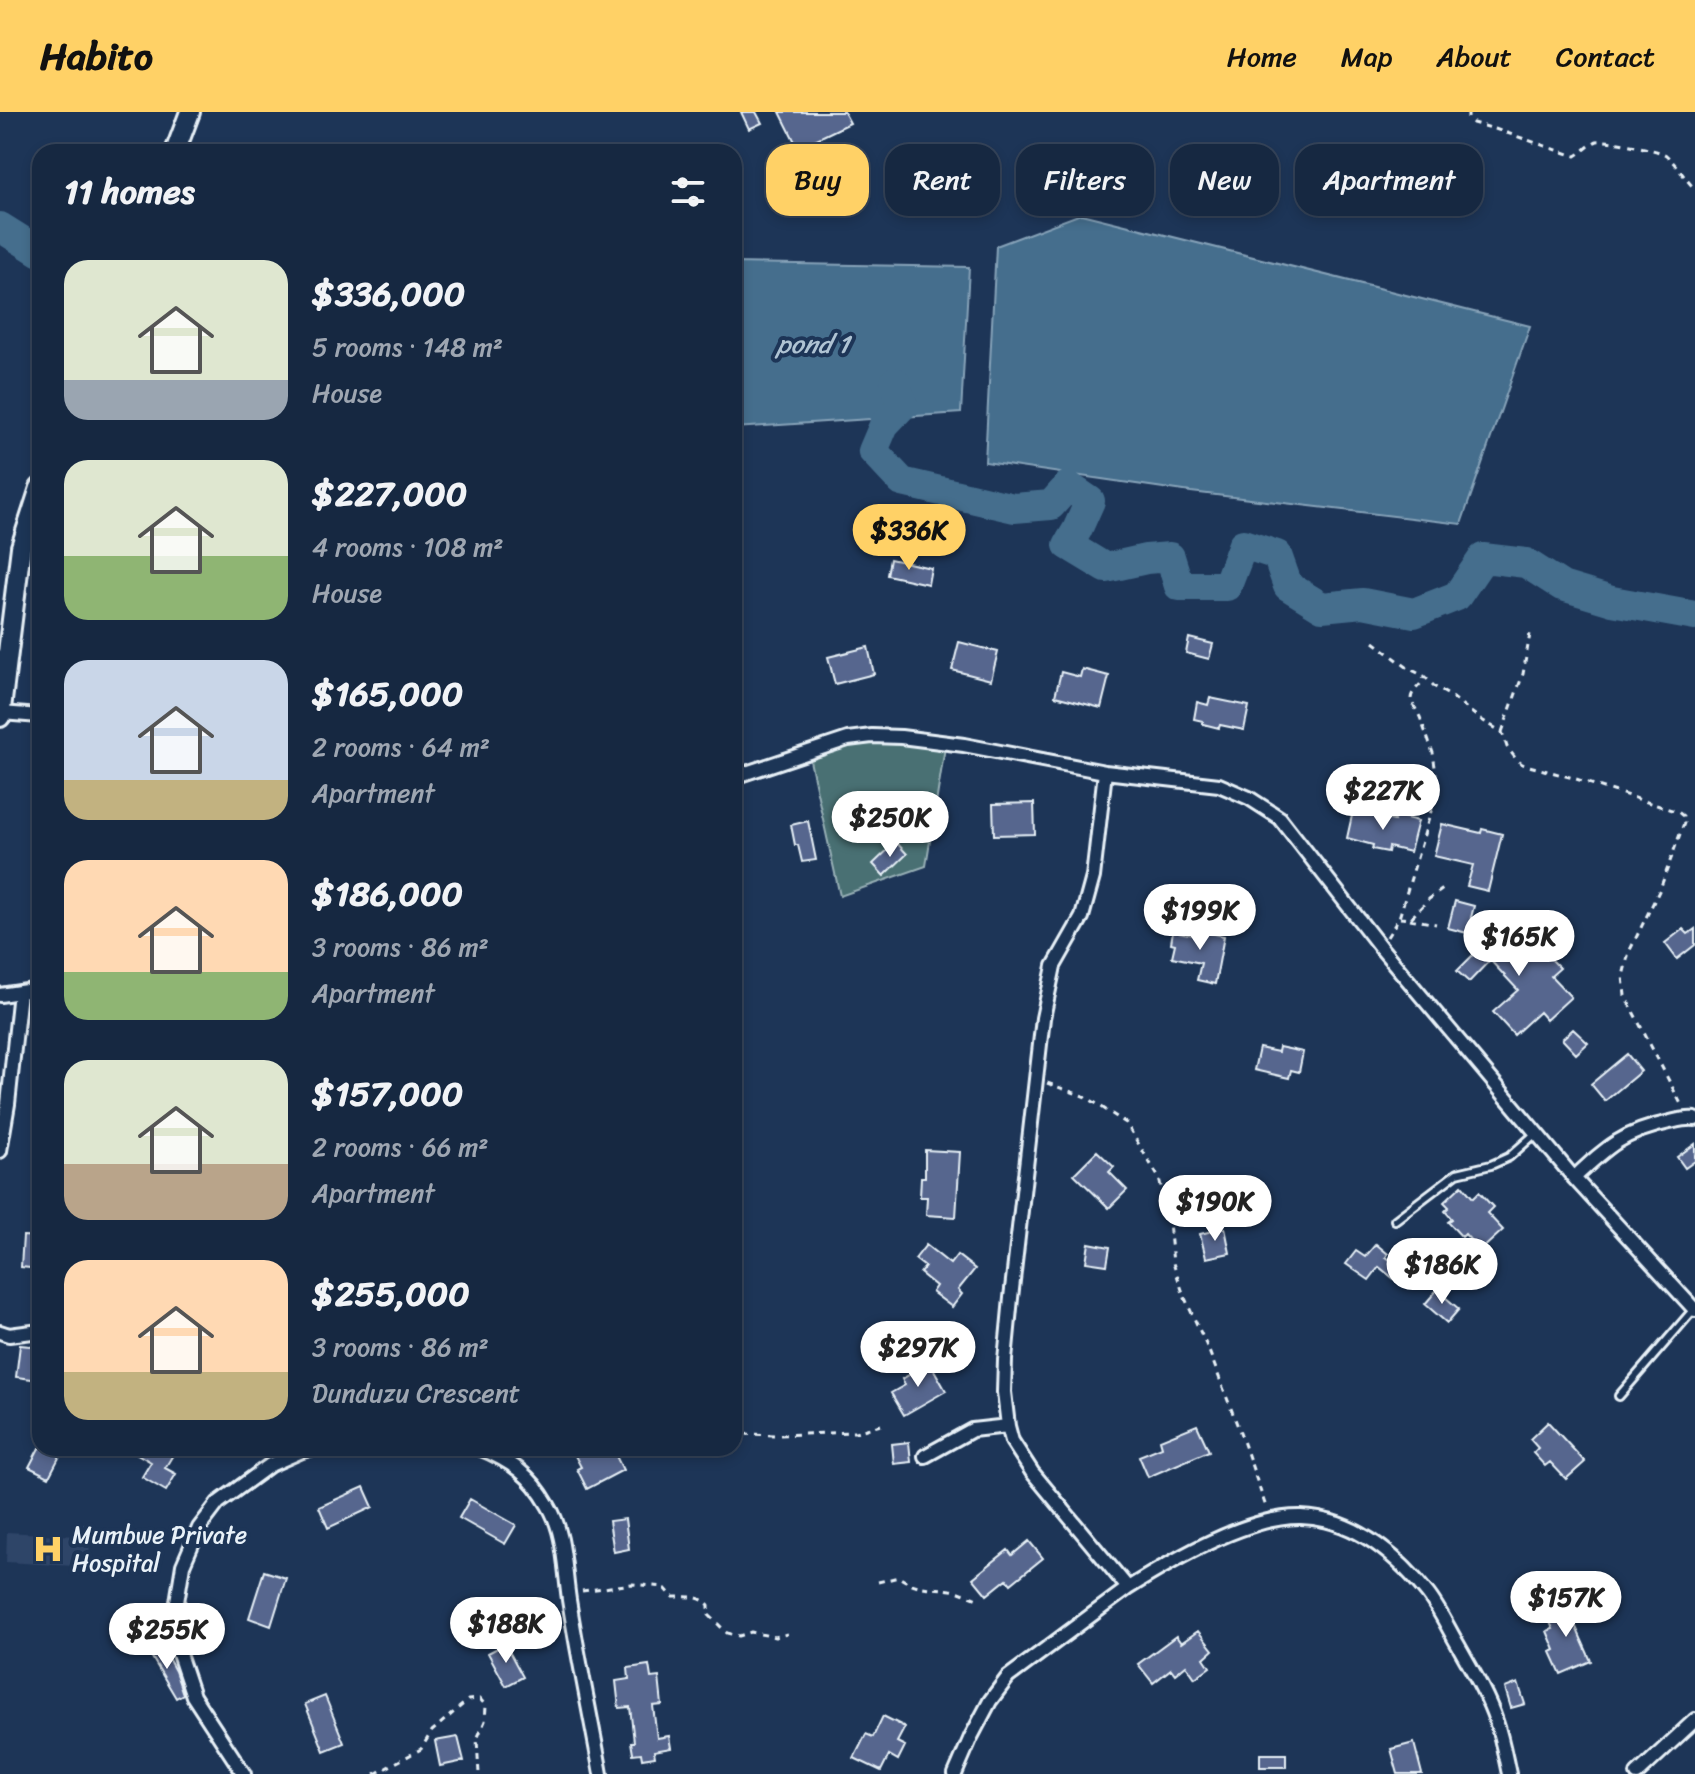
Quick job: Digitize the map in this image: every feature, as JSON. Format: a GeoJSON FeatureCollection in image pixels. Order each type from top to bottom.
{"type":"FeatureCollection","features":[{"type":"Feature","properties":{"kind":"street"},"geometry":{"type":"LineString","coordinates":[[178,144],[190,112]]}},
{"type":"Feature","properties":{"kind":"street"},"geometry":{"type":"LineString","coordinates":[[32,513],[21,547],[0,715],[32,716]]}},
{"type":"Feature","properties":{"kind":"street"},"geometry":{"type":"LineString","coordinates":[[742,774],[848,739],[901,737],[964,745],[1105,772],[1219,785],[1249,798],[1280,818],[1381,948],[1574,1178],[1694,1309]]}},
{"type":"Feature","properties":{"kind":"street"},"geometry":{"type":"LineString","coordinates":[[1105,772],[1093,877],[1082,917],[1054,966],[1043,1018],[1004,1392],[1012,1441],[1032,1472],[1128,1588]]}},
{"type":"Feature","properties":{"kind":"street"},"geometry":{"type":"LineString","coordinates":[[0,995],[32,990]]}},
{"type":"Feature","properties":{"kind":"street"},"geometry":{"type":"LineString","coordinates":[[0,1151],[20,992]]}},
{"type":"Feature","properties":{"kind":"street"},"geometry":{"type":"LineString","coordinates":[[1574,1178],[1615,1141],[1630,1133],[1692,1118]]}},
{"type":"Feature","properties":{"kind":"street"},"geometry":{"type":"LineString","coordinates":[[0,1332],[9,1335],[32,1332]]}},
{"type":"Feature","properties":{"kind":"street"},"geometry":{"type":"LineString","coordinates":[[925,1456],[972,1430],[1008,1426]]}},
{"type":"Feature","properties":{"kind":"street"},"geometry":{"type":"LineString","coordinates":[[244,1774],[193,1696],[177,1648],[177,1602],[183,1565],[199,1528],[218,1503],[270,1465],[291,1456]]}},
{"type":"Feature","properties":{"kind":"street"},"geometry":{"type":"LineString","coordinates":[[498,1456],[528,1476],[549,1506],[560,1534],[601,1774]]}},
{"type":"Feature","properties":{"kind":"street"},"geometry":{"type":"LineString","coordinates":[[955,1774],[990,1701],[1008,1677],[1128,1588],[1178,1557],[1242,1530],[1270,1520],[1302,1517],[1339,1524],[1368,1536],[1428,1594],[1483,1688],[1497,1723],[1509,1774]]}},
{"type":"Feature","properties":{"kind":"street"},"geometry":{"type":"LineString","coordinates":[[1637,1774],[1695,1720]]}},
{"type":"Feature","properties":{"kind":"lane"},"geometry":{"type":"LineString","coordinates":[[1395,1220],[1457,1173],[1509,1157],[1537,1133]]}},
{"type":"Feature","properties":{"kind":"lane"},"geometry":{"type":"LineString","coordinates":[[1619,1396],[1694,1309]]}},
{"type":"Feature","properties":{"kind":"path"},"geometry":{"type":"LineString","coordinates":[[1468,112],[1468,119],[1473,123],[1576,156],[1597,141],[1606,140],[1652,148],[1665,154],[1695,189]]}},
{"type":"Feature","properties":{"kind":"path"},"geometry":{"type":"LineString","coordinates":[[1530,634],[1523,674],[1502,732],[1507,747],[1516,759],[1522,764],[1683,816],[1684,823],[1660,889],[1629,952],[1623,976],[1625,996],[1692,1118]]}},
{"type":"Feature","properties":{"kind":"path"},"geometry":{"type":"LineString","coordinates":[[1374,642],[1502,732]]}},
{"type":"Feature","properties":{"kind":"path"},"geometry":{"type":"LineString","coordinates":[[1381,948],[1399,918],[1438,788],[1433,753],[1411,700],[1413,691],[1424,676]]}},
{"type":"Feature","properties":{"kind":"path"},"geometry":{"type":"LineString","coordinates":[[1410,919],[1447,886]]}},
{"type":"Feature","properties":{"kind":"path"},"geometry":{"type":"LineString","coordinates":[[1399,918],[1436,924]]}},
{"type":"Feature","properties":{"kind":"path"},"geometry":{"type":"LineString","coordinates":[[1036,1079],[1086,1097],[1126,1123],[1159,1178],[1169,1222],[1173,1263],[1240,1432],[1270,1520]]}},
{"type":"Feature","properties":{"kind":"path"},"geometry":{"type":"LineString","coordinates":[[744,1434],[855,1432],[881,1425]]}},
{"type":"Feature","properties":{"kind":"path"},"geometry":{"type":"LineString","coordinates":[[878,1582],[899,1577],[928,1589],[953,1590],[977,1599]]}},
{"type":"Feature","properties":{"kind":"path"},"geometry":{"type":"LineString","coordinates":[[568,1594],[632,1584],[664,1587],[673,1597],[704,1599],[709,1605],[709,1615],[727,1633],[739,1636],[751,1632],[775,1637],[787,1634]]}},
{"type":"Feature","properties":{"kind":"path"},"geometry":{"type":"LineString","coordinates":[[375,1774],[421,1749],[432,1731],[468,1700],[480,1699],[486,1706],[485,1721],[477,1739],[479,1774]]}},
{"type":"Feature","properties":{"kind":"shaded area","name":"Mumbwe Private Hospital"},"geometry":{"type":"Polygon","coordinates":[[[78,1523],[91,1524],[88,1575],[73,1575],[73,1566],[6,1562],[7,1532],[77,1536],[78,1523]]]}},
{"type":"Feature","properties":{"kind":"green space"},"geometry":{"type":"Polygon","coordinates":[[[857,742],[945,747],[926,866],[840,896],[809,756],[857,742]]]}},
{"type":"Feature","properties":{"kind":"water"},"geometry":{"type":"Polygon","coordinates":[[[1076,216],[1089,216],[1530,326],[1461,524],[1191,492],[985,462],[996,246],[1076,216]]]}},
{"type":"Feature","properties":{"kind":"water","name":"pond 1"},"geometry":{"type":"Polygon","coordinates":[[[742,263],[969,267],[961,413],[742,427],[742,263]]]}},
{"type":"Feature","properties":{"kind":"building"},"geometry":{"type":"Polygon","coordinates":[[[741,112],[756,112],[762,123],[749,129],[741,112]]]}},
{"type":"Feature","properties":{"kind":"building"},"geometry":{"type":"Polygon","coordinates":[[[780,112],[844,112],[850,123],[806,144],[796,144],[780,112]]]}},
{"type":"Feature","properties":{"kind":"building"},"geometry":{"type":"Polygon","coordinates":[[[890,559],[931,568],[928,584],[887,575],[890,559]]]}},
{"type":"Feature","properties":{"kind":"building"},"geometry":{"type":"Polygon","coordinates":[[[1189,638],[1213,644],[1209,659],[1186,653],[1189,638]]]}},
{"type":"Feature","properties":{"kind":"building"},"geometry":{"type":"Polygon","coordinates":[[[959,642],[998,652],[991,680],[952,670],[959,642]]]}},
{"type":"Feature","properties":{"kind":"building"},"geometry":{"type":"Polygon","coordinates":[[[868,647],[874,674],[835,684],[828,657],[868,647]]]}},
{"type":"Feature","properties":{"kind":"building"},"geometry":{"type":"Polygon","coordinates":[[[1082,669],[1109,676],[1101,708],[1055,696],[1061,672],[1080,677],[1082,669]]]}},
{"type":"Feature","properties":{"kind":"building"},"geometry":{"type":"Polygon","coordinates":[[[1210,698],[1249,706],[1244,730],[1220,725],[1219,728],[1194,719],[1197,702],[1208,705],[1210,698]]]}},
{"type":"Feature","properties":{"kind":"building"},"geometry":{"type":"Polygon","coordinates":[[[1034,803],[1035,834],[994,835],[993,804],[1034,803]]]}},
{"type":"Feature","properties":{"kind":"building"},"geometry":{"type":"Polygon","coordinates":[[[1353,811],[1394,821],[1395,815],[1418,821],[1410,852],[1389,847],[1388,852],[1372,849],[1373,845],[1347,838],[1353,811]]]}},
{"type":"Feature","properties":{"kind":"building"},"geometry":{"type":"Polygon","coordinates":[[[808,821],[816,860],[802,862],[791,825],[808,821]]]}},
{"type":"Feature","properties":{"kind":"building"},"geometry":{"type":"Polygon","coordinates":[[[1442,824],[1481,833],[1482,829],[1502,834],[1488,891],[1467,886],[1473,865],[1434,856],[1442,824]]]}},
{"type":"Feature","properties":{"kind":"building"},"geometry":{"type":"Polygon","coordinates":[[[896,842],[907,854],[884,876],[873,864],[896,842]]]}},
{"type":"Feature","properties":{"kind":"building"},"geometry":{"type":"Polygon","coordinates":[[[1455,901],[1474,906],[1467,933],[1448,928],[1455,901]]]}},
{"type":"Feature","properties":{"kind":"building"},"geometry":{"type":"Polygon","coordinates":[[[1504,923],[1532,953],[1539,947],[1560,968],[1551,976],[1571,997],[1546,1020],[1539,1012],[1514,1035],[1493,1012],[1518,990],[1490,960],[1469,982],[1457,971],[1479,949],[1477,947],[1504,923]]]}},
{"type":"Feature","properties":{"kind":"building"},"geometry":{"type":"Polygon","coordinates":[[[1683,929],[1688,934],[1695,929],[1695,945],[1677,959],[1665,943],[1683,929]]]}},
{"type":"Feature","properties":{"kind":"building"},"geometry":{"type":"Polygon","coordinates":[[[1195,930],[1224,936],[1215,984],[1197,980],[1201,963],[1172,957],[1175,944],[1171,943],[1173,931],[1194,935],[1195,930]]]}},
{"type":"Feature","properties":{"kind":"building"},"geometry":{"type":"Polygon","coordinates":[[[1573,1029],[1588,1043],[1576,1054],[1562,1039],[1573,1029]]]}},
{"type":"Feature","properties":{"kind":"building"},"geometry":{"type":"Polygon","coordinates":[[[1279,1047],[1303,1052],[1299,1072],[1291,1070],[1289,1078],[1254,1070],[1259,1048],[1278,1052],[1279,1047]]]}},
{"type":"Feature","properties":{"kind":"building"},"geometry":{"type":"Polygon","coordinates":[[[1627,1054],[1641,1071],[1605,1101],[1591,1084],[1627,1054]]]}},
{"type":"Feature","properties":{"kind":"building"},"geometry":{"type":"Polygon","coordinates":[[[1695,1144],[1695,1161],[1685,1168],[1677,1157],[1695,1144]]]}},
{"type":"Feature","properties":{"kind":"building"},"geometry":{"type":"Polygon","coordinates":[[[925,1150],[960,1152],[956,1217],[926,1215],[927,1197],[920,1197],[921,1177],[925,1177],[925,1150]]]}},
{"type":"Feature","properties":{"kind":"building"},"geometry":{"type":"Polygon","coordinates":[[[1097,1151],[1114,1167],[1109,1172],[1127,1190],[1109,1208],[1074,1174],[1097,1151]]]}},
{"type":"Feature","properties":{"kind":"building"},"geometry":{"type":"Polygon","coordinates":[[[1462,1185],[1473,1198],[1479,1192],[1493,1207],[1487,1213],[1503,1230],[1480,1251],[1465,1234],[1462,1237],[1448,1222],[1452,1219],[1445,1211],[1449,1207],[1444,1202],[1462,1185]]]}},
{"type":"Feature","properties":{"kind":"building"},"geometry":{"type":"Polygon","coordinates":[[[1225,1228],[1230,1253],[1206,1258],[1200,1234],[1225,1228]]]}},
{"type":"Feature","properties":{"kind":"building"},"geometry":{"type":"Polygon","coordinates":[[[23,1236],[32,1237],[32,1268],[21,1267],[23,1236]]]}},
{"type":"Feature","properties":{"kind":"building"},"geometry":{"type":"Polygon","coordinates":[[[1089,1243],[1110,1247],[1107,1265],[1086,1262],[1089,1243]]]}},
{"type":"Feature","properties":{"kind":"building"},"geometry":{"type":"Polygon","coordinates":[[[1376,1244],[1388,1254],[1386,1257],[1412,1275],[1403,1286],[1379,1267],[1369,1280],[1346,1264],[1356,1251],[1365,1257],[1376,1244]]]}},
{"type":"Feature","properties":{"kind":"building"},"geometry":{"type":"Polygon","coordinates":[[[926,1245],[950,1264],[957,1255],[975,1269],[958,1290],[962,1294],[952,1307],[932,1292],[936,1286],[920,1273],[925,1267],[915,1259],[926,1245]]]}},
{"type":"Feature","properties":{"kind":"building"},"geometry":{"type":"Polygon","coordinates":[[[1437,1290],[1459,1309],[1447,1323],[1425,1304],[1437,1290]]]}},
{"type":"Feature","properties":{"kind":"building"},"geometry":{"type":"Polygon","coordinates":[[[20,1345],[32,1346],[32,1379],[16,1377],[20,1345]]]}},
{"type":"Feature","properties":{"kind":"building"},"geometry":{"type":"Polygon","coordinates":[[[930,1363],[946,1391],[904,1415],[891,1393],[905,1385],[902,1379],[930,1363]]]}},
{"type":"Feature","properties":{"kind":"building"},"geometry":{"type":"Polygon","coordinates":[[[1548,1422],[1585,1462],[1566,1479],[1550,1462],[1545,1466],[1533,1453],[1538,1448],[1530,1439],[1548,1422]]]}},
{"type":"Feature","properties":{"kind":"building"},"geometry":{"type":"Polygon","coordinates":[[[1197,1425],[1209,1451],[1148,1477],[1139,1456],[1162,1447],[1160,1440],[1197,1425]]]}},
{"type":"Feature","properties":{"kind":"building"},"geometry":{"type":"Polygon","coordinates":[[[909,1442],[911,1462],[894,1464],[892,1444],[909,1442]]]}},
{"type":"Feature","properties":{"kind":"building"},"geometry":{"type":"Polygon","coordinates":[[[35,1456],[60,1456],[49,1477],[29,1467],[35,1456]]]}},
{"type":"Feature","properties":{"kind":"building"},"geometry":{"type":"Polygon","coordinates":[[[141,1456],[172,1456],[165,1468],[176,1474],[166,1491],[142,1477],[151,1462],[141,1456]]]}},
{"type":"Feature","properties":{"kind":"building"},"geometry":{"type":"Polygon","coordinates":[[[575,1456],[616,1456],[623,1470],[587,1489],[577,1469],[581,1467],[575,1456]]]}},
{"type":"Feature","properties":{"kind":"building"},"geometry":{"type":"Polygon","coordinates":[[[364,1487],[373,1507],[328,1528],[319,1507],[364,1487]]]}},
{"type":"Feature","properties":{"kind":"building"},"geometry":{"type":"Polygon","coordinates":[[[470,1499],[516,1525],[505,1544],[459,1518],[470,1499]]]}},
{"type":"Feature","properties":{"kind":"building"},"geometry":{"type":"Polygon","coordinates":[[[625,1519],[629,1549],[614,1552],[609,1521],[625,1519]]]}},
{"type":"Feature","properties":{"kind":"building"},"geometry":{"type":"Polygon","coordinates":[[[1029,1541],[1043,1558],[1011,1584],[1007,1579],[987,1595],[973,1578],[1008,1550],[1012,1555],[1029,1541]]]}},
{"type":"Feature","properties":{"kind":"building"},"geometry":{"type":"Polygon","coordinates":[[[264,1571],[286,1578],[271,1626],[249,1618],[264,1571]]]}},
{"type":"Feature","properties":{"kind":"building"},"geometry":{"type":"Polygon","coordinates":[[[1564,1600],[1591,1661],[1561,1674],[1551,1652],[1555,1650],[1547,1631],[1553,1629],[1544,1608],[1564,1600]]]}},
{"type":"Feature","properties":{"kind":"building"},"geometry":{"type":"Polygon","coordinates":[[[1198,1631],[1213,1650],[1204,1658],[1210,1667],[1195,1678],[1186,1665],[1175,1674],[1171,1669],[1153,1683],[1138,1664],[1176,1636],[1181,1643],[1198,1631]]]}},
{"type":"Feature","properties":{"kind":"building"},"geometry":{"type":"Polygon","coordinates":[[[505,1644],[523,1677],[506,1686],[488,1653],[505,1644]]]}},
{"type":"Feature","properties":{"kind":"building"},"geometry":{"type":"Polygon","coordinates":[[[162,1647],[183,1694],[176,1698],[150,1654],[162,1647]]]}},
{"type":"Feature","properties":{"kind":"building"},"geometry":{"type":"Polygon","coordinates":[[[649,1665],[651,1678],[659,1677],[662,1705],[653,1706],[657,1738],[669,1736],[671,1748],[654,1751],[655,1757],[642,1759],[641,1753],[633,1754],[630,1707],[619,1708],[616,1681],[629,1679],[628,1668],[649,1665]]]}},
{"type":"Feature","properties":{"kind":"building"},"geometry":{"type":"Polygon","coordinates":[[[1518,1683],[1525,1704],[1511,1708],[1505,1688],[1518,1683]]]}},
{"type":"Feature","properties":{"kind":"building"},"geometry":{"type":"Polygon","coordinates":[[[325,1696],[344,1743],[324,1751],[305,1704],[325,1696]]]}},
{"type":"Feature","properties":{"kind":"building"},"geometry":{"type":"Polygon","coordinates":[[[883,1716],[905,1727],[897,1742],[905,1746],[898,1760],[889,1755],[881,1771],[854,1758],[866,1734],[873,1737],[883,1716]]]}},
{"type":"Feature","properties":{"kind":"building"},"geometry":{"type":"Polygon","coordinates":[[[458,1737],[464,1761],[440,1766],[435,1741],[458,1737]]]}},
{"type":"Feature","properties":{"kind":"building"},"geometry":{"type":"Polygon","coordinates":[[[1414,1743],[1422,1774],[1398,1774],[1391,1749],[1414,1743]]]}},
{"type":"Feature","properties":{"kind":"building"},"geometry":{"type":"Polygon","coordinates":[[[1260,1754],[1286,1754],[1286,1767],[1260,1767],[1260,1754]]]}},
{"type":"Feature","properties":{"kind":"waterway"},"geometry":{"type":"LineString","coordinates":[[0,227],[32,247]]}},
{"type":"Feature","properties":{"kind":"waterway"},"geometry":{"type":"LineString","coordinates":[[895,382],[903,405],[884,425],[873,451],[902,482],[1014,508],[1051,505],[1068,486],[1090,501],[1068,545],[1106,568],[1170,557],[1179,586],[1227,586],[1243,544],[1277,555],[1288,586],[1322,607],[1363,603],[1414,613],[1457,596],[1483,558],[1526,563],[1562,586],[1612,601],[1695,616]]}},
{"type":"Feature","properties":{"kind":"place","name":"Mumbwe Private Hospital"},"geometry":{"type":"Point","coordinates":[48,1549]}}]}
